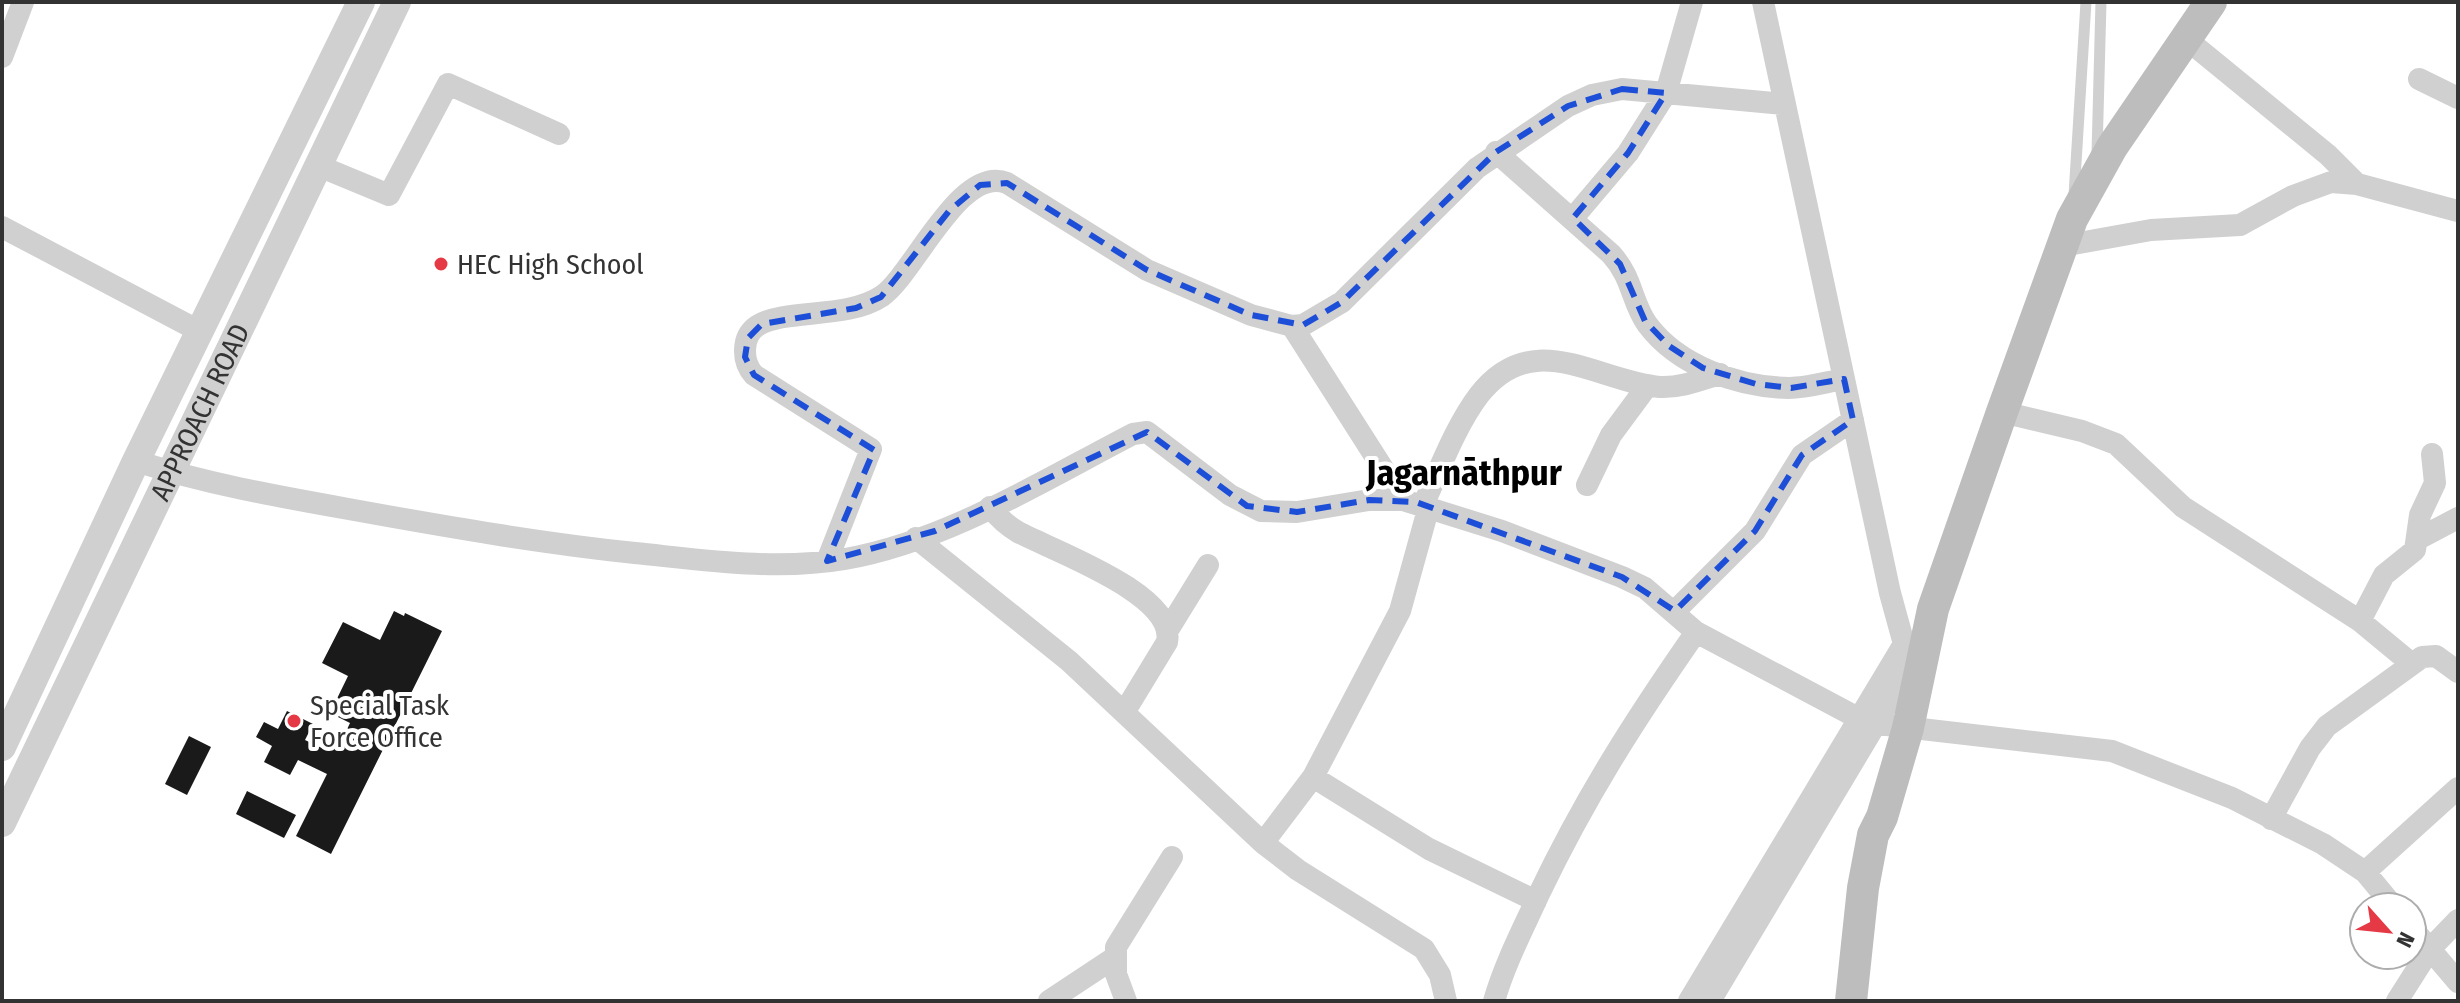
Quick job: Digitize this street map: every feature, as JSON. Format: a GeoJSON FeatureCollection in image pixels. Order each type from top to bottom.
{"type":"FeatureCollection","features":[{"type":"Feature","properties":{"kind":"main road"},"geometry":{"type":"LineString","coordinates":[[1867,1001],[1886,837],[1882,817],[1881,723],[1933,609],[2067,232],[2096,176],[2211,2]]}},
{"type":"Feature","properties":{"kind":"main road"},"geometry":{"type":"LineString","coordinates":[[1851,1001],[1863,888],[1873,835],[1882,817]]}},
{"type":"Feature","properties":{"kind":"street"},"geometry":{"type":"LineString","coordinates":[[2,57],[23,2]]}},
{"type":"Feature","properties":{"kind":"street","name":"APPROACH ROAD"},"geometry":{"type":"LineString","coordinates":[[2,747],[136,461],[361,2]]}},
{"type":"Feature","properties":{"kind":"street","name":"APPROACH ROAD"},"geometry":{"type":"LineString","coordinates":[[2,823],[397,2]]}},
{"type":"Feature","properties":{"kind":"street"},"geometry":{"type":"LineString","coordinates":[[1573,218],[1628,153],[1666,93],[1692,2]]}},
{"type":"Feature","properties":{"kind":"street"},"geometry":{"type":"LineString","coordinates":[[1689,1001],[1807,821],[1881,723],[1912,657],[1853,420],[1763,2]]}},
{"type":"Feature","properties":{"kind":"street"},"geometry":{"type":"LineString","coordinates":[[2185,38],[2328,155],[2357,184]]}},
{"type":"Feature","properties":{"kind":"street"},"geometry":{"type":"LineString","coordinates":[[2419,79],[2458,98]]}},
{"type":"Feature","properties":{"kind":"street"},"geometry":{"type":"LineString","coordinates":[[319,166],[389,195],[448,84],[559,134]]}},
{"type":"Feature","properties":{"kind":"street"},"geometry":{"type":"LineString","coordinates":[[827,561],[871,449],[754,375],[745,357],[748,338],[762,324],[856,308],[881,297],[903,275],[949,211],[980,185],[996,180],[1007,183],[1147,270],[1251,315],[1292,326],[1316,319],[1342,302],[1496,152],[1568,106],[1592,95],[1622,89],[1784,104]]}},
{"type":"Feature","properties":{"kind":"street"},"geometry":{"type":"LineString","coordinates":[[1496,152],[1573,218],[1620,264],[1653,331],[1685,358],[1720,374],[1791,388],[1844,379]]}},
{"type":"Feature","properties":{"kind":"street"},"geometry":{"type":"LineString","coordinates":[[2067,232],[2240,225],[2318,185],[2357,184],[2458,211]]}},
{"type":"Feature","properties":{"kind":"street"},"geometry":{"type":"LineString","coordinates":[[2,227],[201,332]]}},
{"type":"Feature","properties":{"kind":"street"},"geometry":{"type":"LineString","coordinates":[[1292,326],[1418,503]]}},
{"type":"Feature","properties":{"kind":"street"},"geometry":{"type":"LineString","coordinates":[[1263,843],[1313,777],[1400,611],[1418,503],[1466,416],[1491,382],[1506,371],[1537,361],[1570,361],[1648,385],[1671,387],[1720,374]]}},
{"type":"Feature","properties":{"kind":"street"},"geometry":{"type":"LineString","coordinates":[[1587,485],[1611,435],[1648,385]]}},
{"type":"Feature","properties":{"kind":"street"},"geometry":{"type":"LineString","coordinates":[[2002,412],[2082,431],[2116,444],[2183,507],[2360,621],[2412,664]]}},
{"type":"Feature","properties":{"kind":"street"},"geometry":{"type":"LineString","coordinates":[[1675,611],[1755,531],[1802,455],[1853,420]]}},
{"type":"Feature","properties":{"kind":"street"},"geometry":{"type":"LineString","coordinates":[[136,461],[171,472],[528,542],[728,563],[827,561],[888,549],[916,538],[990,507],[1141,432],[1161,440],[1219,488],[1261,511],[1297,512],[1369,500],[1418,503],[1622,577],[1645,588],[1696,632],[1881,723],[2112,751],[2232,798],[2323,844],[2365,872],[2381,891]]}},
{"type":"Feature","properties":{"kind":"street"},"geometry":{"type":"LineString","coordinates":[[2360,621],[2384,575],[2413,553],[2420,515],[2435,483],[2432,454]]}},
{"type":"Feature","properties":{"kind":"street"},"geometry":{"type":"LineString","coordinates":[[990,507],[1018,532],[1126,584],[1168,630]]}},
{"type":"Feature","properties":{"kind":"street"},"geometry":{"type":"LineString","coordinates":[[2418,539],[2458,518]]}},
{"type":"Feature","properties":{"kind":"street"},"geometry":{"type":"LineString","coordinates":[[916,538],[1029,626],[1125,711],[1263,843],[1298,870],[1412,939],[1433,961],[1446,1001]]}},
{"type":"Feature","properties":{"kind":"street"},"geometry":{"type":"LineString","coordinates":[[1125,711],[1167,642],[1168,630],[1208,565]]}},
{"type":"Feature","properties":{"kind":"street"},"geometry":{"type":"LineString","coordinates":[[1494,1001],[1506,963],[1594,784],[1696,632]]}},
{"type":"Feature","properties":{"kind":"street"},"geometry":{"type":"LineString","coordinates":[[2271,819],[2310,748],[2327,726],[2429,655],[2458,672]]}},
{"type":"Feature","properties":{"kind":"street"},"geometry":{"type":"LineString","coordinates":[[1313,777],[1429,849],[1536,901]]}},
{"type":"Feature","properties":{"kind":"street"},"geometry":{"type":"LineString","coordinates":[[2365,872],[2458,788]]}},
{"type":"Feature","properties":{"kind":"street"},"geometry":{"type":"LineString","coordinates":[[1710,1001],[1807,821]]}},
{"type":"Feature","properties":{"kind":"street"},"geometry":{"type":"LineString","coordinates":[[1049,1001],[1114,958],[1129,921],[1172,857]]}},
{"type":"Feature","properties":{"kind":"street"},"geometry":{"type":"LineString","coordinates":[[2397,1001],[2430,949],[2458,920]]}},
{"type":"Feature","properties":{"kind":"street"},"geometry":{"type":"LineString","coordinates":[[2428,947],[2458,982]]}},
{"type":"Feature","properties":{"kind":"street"},"geometry":{"type":"LineString","coordinates":[[1114,958],[1126,1001]]}},
{"type":"Feature","properties":{"kind":"lane"},"geometry":{"type":"LineString","coordinates":[[2067,232],[2086,2]]}},
{"type":"Feature","properties":{"kind":"lane"},"geometry":{"type":"LineString","coordinates":[[2096,176],[2101,2]]}},
{"type":"Feature","properties":{"kind":"highlighted area"},"geometry":{"type":"Polygon","coordinates":[[[1622,89],[1666,93],[1628,153],[1573,218],[1620,264],[1645,321],[1669,346],[1703,368],[1756,384],[1791,388],[1844,379],[1853,420],[1802,455],[1755,531],[1675,611],[1622,577],[1416,502],[1369,500],[1297,512],[1247,506],[1147,432],[935,531],[827,561],[874,450],[754,375],[745,357],[748,338],[762,324],[856,308],[881,297],[949,211],[980,185],[1007,183],[1147,270],[1251,315],[1303,325],[1342,302],[1496,152],[1568,106],[1622,89]]]}},
{"type":"Feature","properties":{"kind":"building"},"geometry":{"type":"Polygon","coordinates":[[[394,611],[442,631],[331,854],[296,836],[327,774],[298,760],[290,775],[264,762],[272,746],[256,737],[264,722],[278,729],[287,711],[313,724],[305,740],[326,750],[333,735],[342,740],[350,723],[330,713],[348,676],[322,663],[343,622],[380,640],[394,611]]]}},
{"type":"Feature","properties":{"kind":"building"},"geometry":{"type":"Polygon","coordinates":[[[189,736],[211,747],[187,795],[165,784],[189,736]]]}},
{"type":"Feature","properties":{"kind":"building"},"geometry":{"type":"Polygon","coordinates":[[[247,791],[296,815],[284,838],[236,814],[247,791]]]}},
{"type":"Feature","properties":{"kind":"place","name":"HEC High School"},"geometry":{"type":"Point","coordinates":[441,264]}},
{"type":"Feature","properties":{"kind":"place","name":"Special Task Force Office"},"geometry":{"type":"Point","coordinates":[294,721]}},
{"type":"Feature","properties":{"kind":"district","name":"Jagarnāthpur"},"geometry":{"type":"Point","coordinates":[1464,473]}}]}
